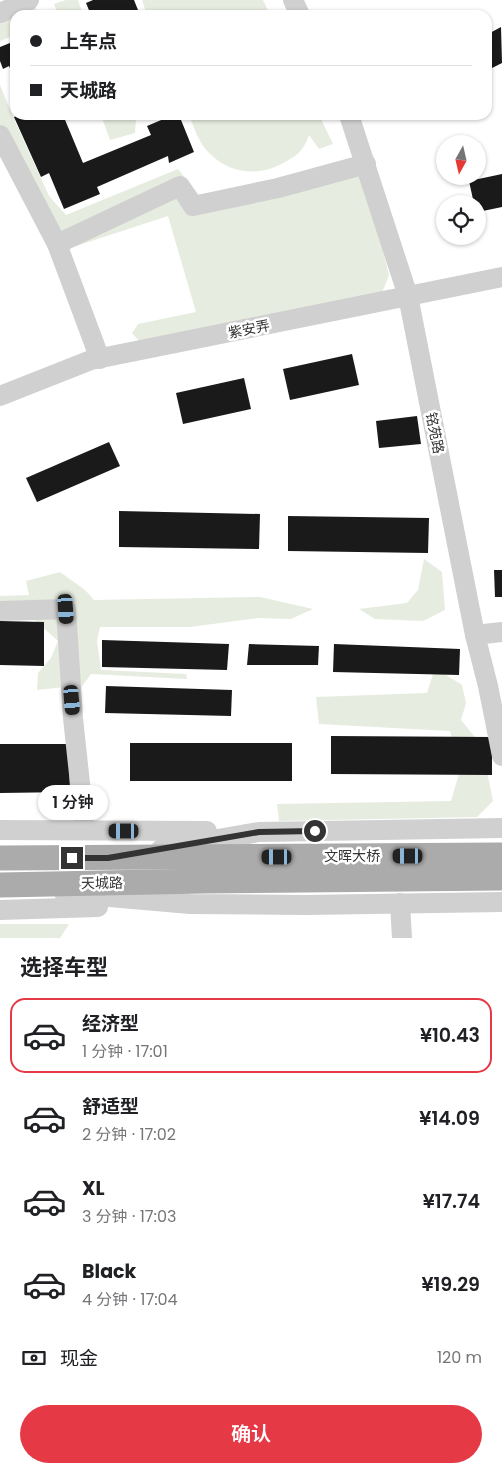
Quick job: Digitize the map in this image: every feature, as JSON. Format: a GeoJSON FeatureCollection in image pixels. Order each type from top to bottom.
{"type":"FeatureCollection","features":[{"type":"Feature","properties":{"kind":"main road","name":"文晖大桥"},"geometry":{"type":"LineString","coordinates":[[203,869],[502,855]]}},
{"type":"Feature","properties":{"kind":"main road","name":"天城路"},"geometry":{"type":"LineString","coordinates":[[0,858],[108,858],[203,869]]}},
{"type":"Feature","properties":{"kind":"main road","name":"天城路"},"geometry":{"type":"LineString","coordinates":[[0,887],[203,869]]}},
{"type":"Feature","properties":{"kind":"main road","name":"文晖大桥"},"geometry":{"type":"LineString","coordinates":[[203,869],[502,878]]}},
{"type":"Feature","properties":{"kind":"street"},"geometry":{"type":"LineString","coordinates":[[0,13],[29,0]]}},
{"type":"Feature","properties":{"kind":"street","name":"铭苑路"},"geometry":{"type":"LineString","coordinates":[[351,120],[408,296],[475,635],[502,752]]}},
{"type":"Feature","properties":{"kind":"street"},"geometry":{"type":"LineString","coordinates":[[0,135],[57,244],[100,358]]}},
{"type":"Feature","properties":{"kind":"street"},"geometry":{"type":"LineString","coordinates":[[57,244],[180,186],[193,206],[278,188],[366,164]]}},
{"type":"Feature","properties":{"kind":"street","name":"紫安弄"},"geometry":{"type":"LineString","coordinates":[[0,396],[91,360],[502,277]]}},
{"type":"Feature","properties":{"kind":"street"},"geometry":{"type":"LineString","coordinates":[[0,611],[66,609],[73,718],[85,830]]}},
{"type":"Feature","properties":{"kind":"street"},"geometry":{"type":"LineString","coordinates":[[475,635],[502,632]]}},
{"type":"Feature","properties":{"kind":"street"},"geometry":{"type":"LineString","coordinates":[[0,830],[259,832],[502,828]]}},
{"type":"Feature","properties":{"kind":"street"},"geometry":{"type":"LineString","coordinates":[[108,858],[259,832]]}},
{"type":"Feature","properties":{"kind":"street"},"geometry":{"type":"LineString","coordinates":[[0,887],[190,904]]}},
{"type":"Feature","properties":{"kind":"street"},"geometry":{"type":"LineString","coordinates":[[0,910],[190,904],[306,905],[502,902]]}},
{"type":"Feature","properties":{"kind":"street"},"geometry":{"type":"LineString","coordinates":[[400,903],[402,938]]}},
{"type":"Feature","properties":{"kind":"shaded area"},"geometry":{"type":"Polygon","coordinates":[[[66,0],[78,0],[81,10],[56,10],[54,4],[66,0]]]}},
{"type":"Feature","properties":{"kind":"shaded area"},"geometry":{"type":"Polygon","coordinates":[[[142,0],[263,0],[268,10],[145,10],[142,0]]]}},
{"type":"Feature","properties":{"kind":"shaded area"},"geometry":{"type":"Polygon","coordinates":[[[10,16],[10,37],[0,41],[0,20],[10,16]]]}},
{"type":"Feature","properties":{"kind":"shaded area"},"geometry":{"type":"Polygon","coordinates":[[[0,85],[10,110],[10,120],[14,120],[49,196],[66,215],[178,169],[200,196],[363,169],[389,275],[382,293],[140,342],[132,333],[138,324],[196,312],[168,216],[70,248],[46,219],[0,124],[0,85]]]}},
{"type":"Feature","properties":{"kind":"shaded area"},"geometry":{"type":"Polygon","coordinates":[[[103,120],[136,120],[135,133],[110,140],[103,120]]]}},
{"type":"Feature","properties":{"kind":"shaded area"},"geometry":{"type":"Polygon","coordinates":[[[191,120],[321,120],[333,144],[319,149],[309,135],[299,153],[291,159],[267,170],[247,171],[227,166],[218,160],[205,149],[191,120]]]}},
{"type":"Feature","properties":{"kind":"shaded area"},"geometry":{"type":"Polygon","coordinates":[[[424,559],[442,572],[445,610],[423,621],[375,619],[359,609],[407,603],[418,590],[424,559]]]}},
{"type":"Feature","properties":{"kind":"shaded area"},"geometry":{"type":"Polygon","coordinates":[[[60,572],[85,590],[94,600],[260,597],[313,609],[291,619],[258,618],[190,627],[100,627],[97,641],[101,670],[186,674],[187,679],[91,674],[72,700],[64,687],[37,690],[38,673],[51,658],[58,641],[29,615],[0,605],[0,596],[29,595],[26,581],[60,572]]]}},
{"type":"Feature","properties":{"kind":"shaded area"},"geometry":{"type":"Polygon","coordinates":[[[435,668],[462,685],[466,703],[461,720],[482,746],[493,801],[477,817],[279,821],[277,804],[451,801],[461,767],[450,731],[319,724],[316,697],[427,693],[435,668]]]}},
{"type":"Feature","properties":{"kind":"shaded area"},"geometry":{"type":"Polygon","coordinates":[[[0,924],[69,924],[60,938],[0,938],[0,924]]]}},
{"type":"Feature","properties":{"kind":"building"},"geometry":{"type":"Polygon","coordinates":[[[93,0],[134,0],[138,10],[89,10],[86,3],[93,0]]]}},
{"type":"Feature","properties":{"kind":"building"},"geometry":{"type":"Polygon","coordinates":[[[501,27],[502,63],[492,68],[492,32],[501,27]]]}},
{"type":"Feature","properties":{"kind":"building"},"geometry":{"type":"Polygon","coordinates":[[[10,43],[10,68],[9,66],[3,69],[0,61],[0,47],[10,43]]]}},
{"type":"Feature","properties":{"kind":"building"},"geometry":{"type":"Polygon","coordinates":[[[15,120],[65,120],[83,163],[151,135],[147,126],[161,120],[181,120],[194,152],[169,163],[168,156],[97,187],[100,194],[64,209],[49,173],[41,177],[15,120]]]}},
{"type":"Feature","properties":{"kind":"building"},"geometry":{"type":"Polygon","coordinates":[[[502,174],[502,207],[486,210],[486,195],[472,195],[470,185],[486,185],[486,177],[502,174]]]}},
{"type":"Feature","properties":{"kind":"building"},"geometry":{"type":"Polygon","coordinates":[[[352,354],[359,385],[290,400],[283,369],[352,354]]]}},
{"type":"Feature","properties":{"kind":"building"},"geometry":{"type":"Polygon","coordinates":[[[244,378],[251,409],[183,424],[176,393],[244,378]]]}},
{"type":"Feature","properties":{"kind":"building"},"geometry":{"type":"Polygon","coordinates":[[[417,416],[421,444],[379,448],[376,421],[417,416]]]}},
{"type":"Feature","properties":{"kind":"building"},"geometry":{"type":"Polygon","coordinates":[[[109,442],[120,466],[37,502],[26,478],[109,442]]]}},
{"type":"Feature","properties":{"kind":"building"},"geometry":{"type":"Polygon","coordinates":[[[119,511],[260,514],[259,549],[119,547],[119,511]]]}},
{"type":"Feature","properties":{"kind":"building"},"geometry":{"type":"Polygon","coordinates":[[[288,516],[429,518],[428,553],[288,551],[288,516]]]}},
{"type":"Feature","properties":{"kind":"building"},"geometry":{"type":"Polygon","coordinates":[[[494,570],[502,570],[502,597],[495,597],[494,570]]]}},
{"type":"Feature","properties":{"kind":"building"},"geometry":{"type":"Polygon","coordinates":[[[0,621],[44,622],[44,666],[0,665],[0,621]]]}},
{"type":"Feature","properties":{"kind":"building"},"geometry":{"type":"Polygon","coordinates":[[[102,640],[229,644],[227,670],[102,667],[102,640]]]}},
{"type":"Feature","properties":{"kind":"building"},"geometry":{"type":"Polygon","coordinates":[[[249,644],[319,646],[318,665],[247,665],[249,644]]]}},
{"type":"Feature","properties":{"kind":"building"},"geometry":{"type":"Polygon","coordinates":[[[334,644],[460,649],[459,675],[333,672],[334,644]]]}},
{"type":"Feature","properties":{"kind":"building"},"geometry":{"type":"Polygon","coordinates":[[[106,686],[232,690],[231,716],[105,713],[106,686]]]}},
{"type":"Feature","properties":{"kind":"building"},"geometry":{"type":"Polygon","coordinates":[[[331,736],[492,737],[492,775],[331,774],[331,736]]]}},
{"type":"Feature","properties":{"kind":"building"},"geometry":{"type":"Polygon","coordinates":[[[130,743],[292,743],[292,781],[130,781],[130,743]]]}},
{"type":"Feature","properties":{"kind":"building"},"geometry":{"type":"Polygon","coordinates":[[[0,744],[69,744],[70,792],[0,793],[0,744]]]}},
{"type":"Feature","properties":{"kind":"route"},"geometry":{"type":"LineString","coordinates":[[72,858],[108,858],[259,832],[315,831]]}}]}
